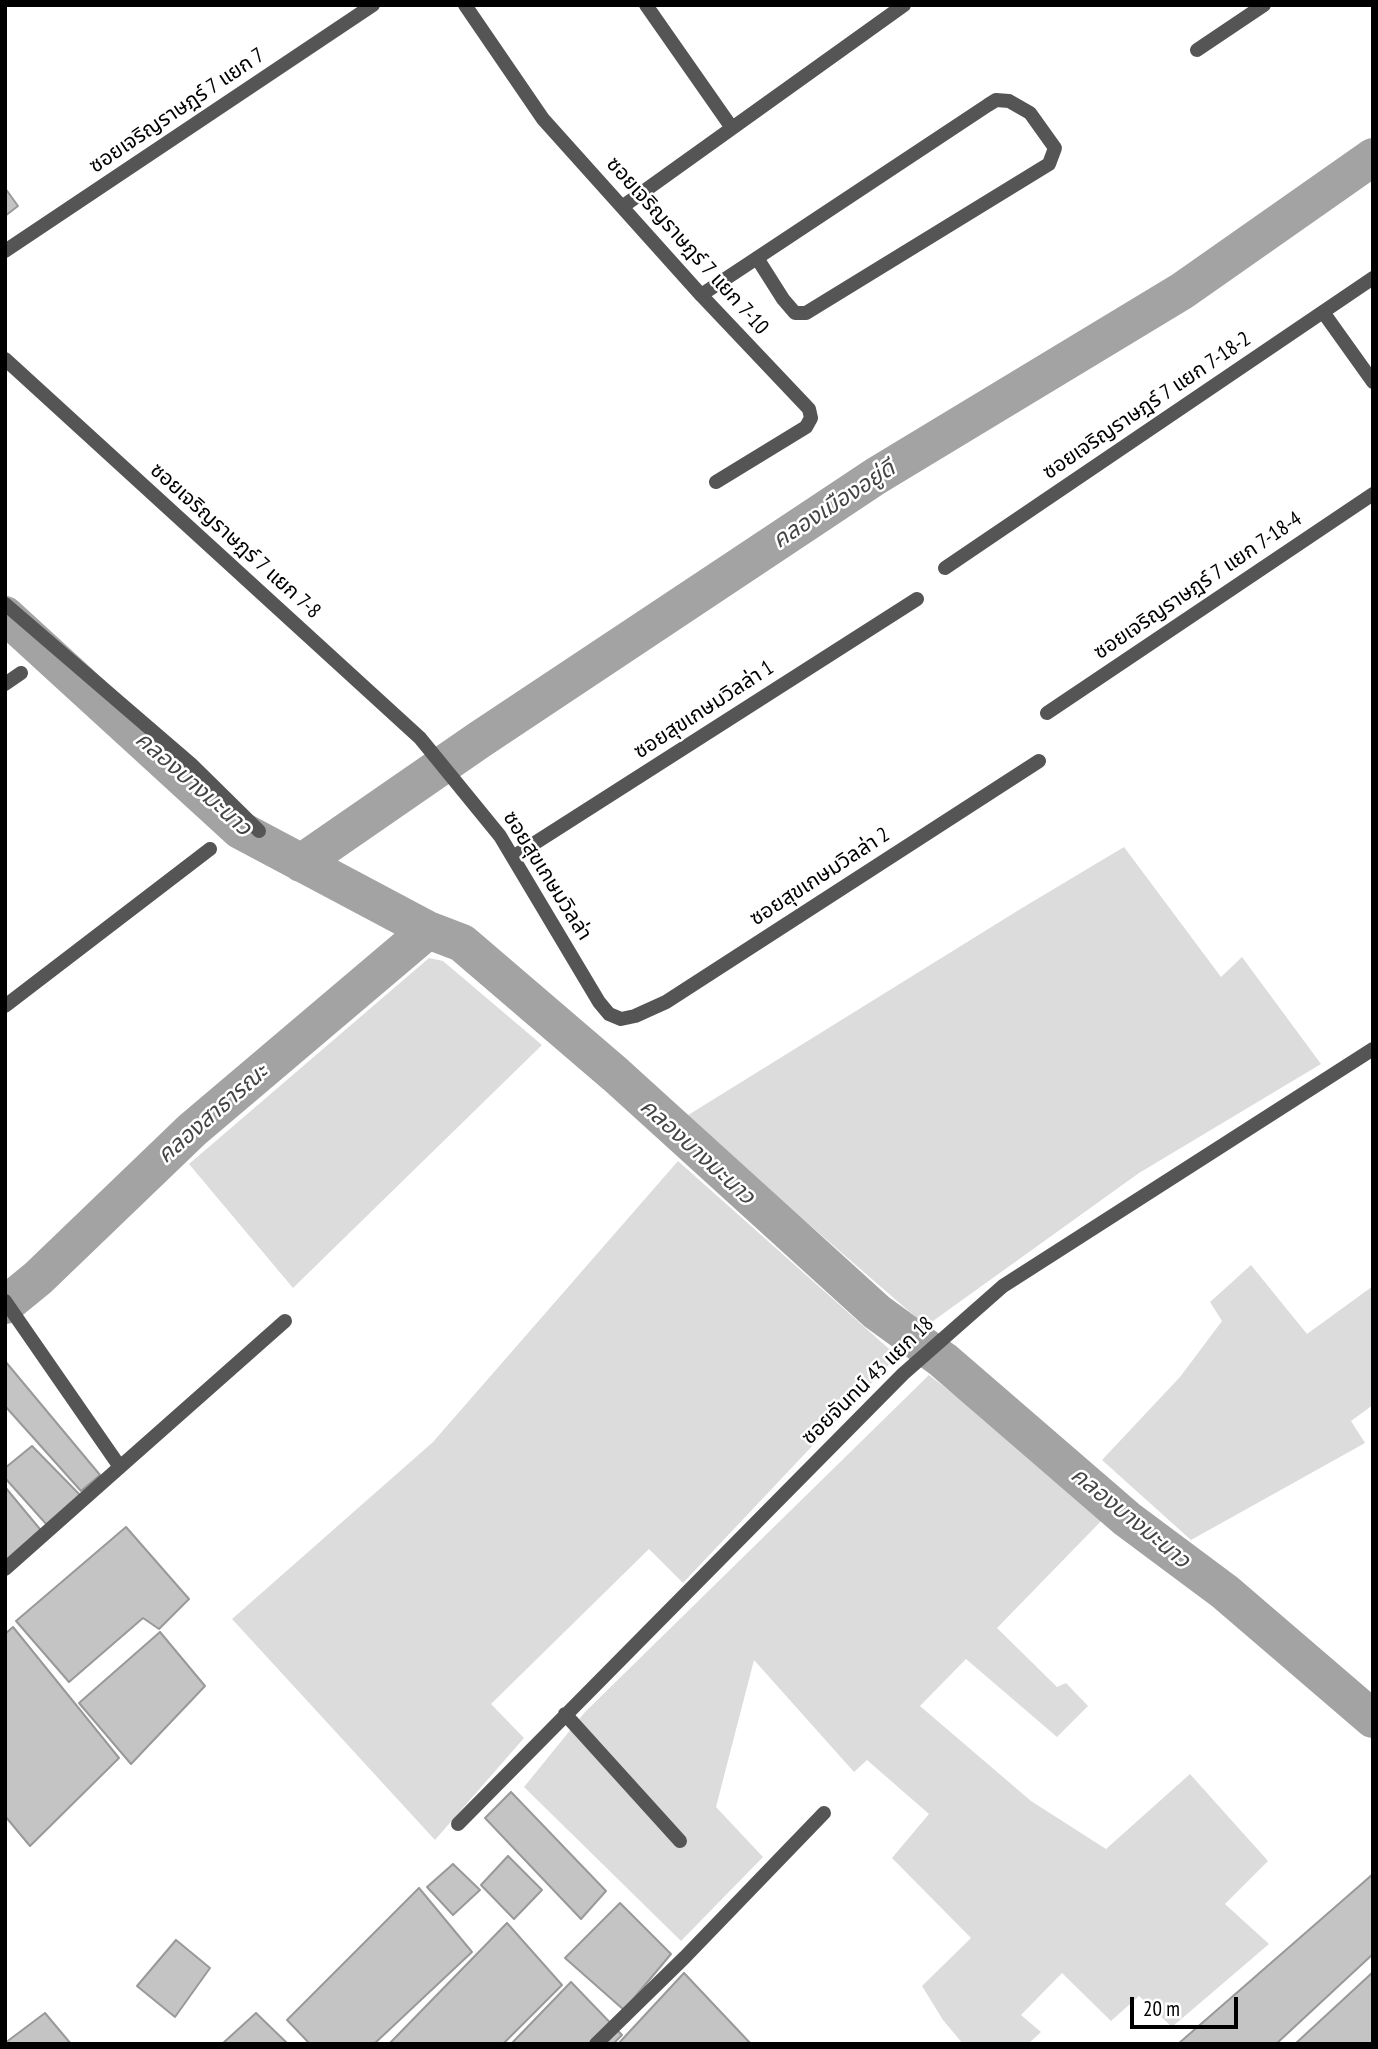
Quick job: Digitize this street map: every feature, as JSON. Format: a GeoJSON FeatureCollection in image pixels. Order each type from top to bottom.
{"type":"FeatureCollection","features":[{"type":"Feature","properties":{"kind":"street","name":"ซอยเจริญราษฎร์ 7 แยก 7"},"geometry":{"type":"LineString","coordinates":[[5,251],[373,5]]}},
{"type":"Feature","properties":{"kind":"street","name":"ซอยเจริญราษฎร์ 7 แยก 7-10"},"geometry":{"type":"LineString","coordinates":[[465,5],[543,119],[701,295],[809,409],[811,418],[806,427],[716,482]]}},
{"type":"Feature","properties":{"kind":"street"},"geometry":{"type":"LineString","coordinates":[[646,5],[732,128]]}},
{"type":"Feature","properties":{"kind":"street"},"geometry":{"type":"LineString","coordinates":[[622,207],[904,5]]}},
{"type":"Feature","properties":{"kind":"street"},"geometry":{"type":"LineString","coordinates":[[1197,50],[1264,5]]}},
{"type":"Feature","properties":{"kind":"street"},"geometry":{"type":"LineString","coordinates":[[701,295],[996,100],[1009,101],[1030,113],[1055,148],[1049,164],[806,313],[795,313],[757,258]]}},
{"type":"Feature","properties":{"kind":"street","name":"ซอยเจริญราษฎร์ 7 แยก 7-18-2"},"geometry":{"type":"LineString","coordinates":[[945,568],[1373,278]]}},
{"type":"Feature","properties":{"kind":"street"},"geometry":{"type":"LineString","coordinates":[[1323,312],[1373,382]]}},
{"type":"Feature","properties":{"kind":"street","name":"ซอยเจริญราษฎร์ 7 แยก 7-8"},"geometry":{"type":"LineString","coordinates":[[5,359],[420,738],[435,756]]}},
{"type":"Feature","properties":{"kind":"street","name":"ซอยเจริญราษฎร์ 7 แยก 7-18-4"},"geometry":{"type":"LineString","coordinates":[[1047,713],[1373,494]]}},
{"type":"Feature","properties":{"kind":"street","name":"ซอยสุขเกษมวิลล่า 1"},"geometry":{"type":"LineString","coordinates":[[513,857],[917,599]]}},
{"type":"Feature","properties":{"kind":"street"},"geometry":{"type":"LineString","coordinates":[[5,604],[191,764],[259,831]]}},
{"type":"Feature","properties":{"kind":"street"},"geometry":{"type":"LineString","coordinates":[[5,684],[22,673]]}},
{"type":"Feature","properties":{"kind":"street","name":"ซอยสุขเกษมวิลล่า"},"geometry":{"type":"LineString","coordinates":[[435,756],[500,836],[599,1002],[609,1014],[621,1019]]}},
{"type":"Feature","properties":{"kind":"street","name":"ซอยสุขเกษมวิลล่า 2"},"geometry":{"type":"LineString","coordinates":[[621,1019],[635,1016],[666,1002],[1039,761]]}},
{"type":"Feature","properties":{"kind":"street"},"geometry":{"type":"LineString","coordinates":[[5,1006],[210,849]]}},
{"type":"Feature","properties":{"kind":"street","name":"ซอยจันทน์ 43 แยก 18"},"geometry":{"type":"LineString","coordinates":[[458,1824],[903,1374],[1003,1286],[1373,1049]]}},
{"type":"Feature","properties":{"kind":"street"},"geometry":{"type":"LineString","coordinates":[[5,1301],[120,1467]]}},
{"type":"Feature","properties":{"kind":"street"},"geometry":{"type":"LineString","coordinates":[[5,1569],[285,1321]]}},
{"type":"Feature","properties":{"kind":"street"},"geometry":{"type":"LineString","coordinates":[[565,1714],[681,1842]]}},
{"type":"Feature","properties":{"kind":"street"},"geometry":{"type":"LineString","coordinates":[[596,2044],[685,1957],[824,1813]]}},
{"type":"Feature","properties":{"kind":"shaded area"},"geometry":{"type":"Polygon","coordinates":[[[1124,847],[1221,977],[1242,957],[1321,1064],[1139,1173],[926,1326],[685,1117],[1124,847]]]}},
{"type":"Feature","properties":{"kind":"shaded area"},"geometry":{"type":"Polygon","coordinates":[[[429,958],[443,961],[542,1045],[293,1288],[189,1164],[429,958]]]}},
{"type":"Feature","properties":{"kind":"shaded area"},"geometry":{"type":"Polygon","coordinates":[[[678,1161],[897,1356],[683,1583],[649,1549],[491,1704],[524,1738],[435,1840],[232,1619],[433,1442],[678,1161]]]}},
{"type":"Feature","properties":{"kind":"shaded area"},"geometry":{"type":"Polygon","coordinates":[[[1251,1265],[1307,1334],[1373,1286],[1373,1405],[1351,1421],[1365,1443],[1191,1540],[1102,1460],[1180,1377],[1222,1321],[1210,1302],[1251,1265]]]}},
{"type":"Feature","properties":{"kind":"shaded area"},"geometry":{"type":"Polygon","coordinates":[[[929,1375],[1108,1514],[997,1628],[1057,1687],[1066,1683],[1088,1706],[1057,1737],[966,1659],[920,1706],[1031,1801],[1106,1849],[1190,1774],[1268,1861],[1225,1904],[1269,1944],[1172,2027],[1139,1996],[1111,2021],[1062,1973],[1021,2015],[1041,2032],[1028,2044],[963,2044],[943,2020],[922,1986],[971,1938],[892,1858],[929,1814],[867,1760],[854,1772],[754,1660],[716,1807],[763,1857],[681,1941],[524,1787],[585,1712],[929,1375]]]}},
{"type":"Feature","properties":{"kind":"building"},"geometry":{"type":"Polygon","coordinates":[[[5,188],[18,206],[5,216],[5,188]]]}},
{"type":"Feature","properties":{"kind":"building"},"geometry":{"type":"Polygon","coordinates":[[[5,1361],[100,1475],[81,1491],[5,1406],[5,1361]]]}},
{"type":"Feature","properties":{"kind":"building"},"geometry":{"type":"Polygon","coordinates":[[[32,1446],[81,1496],[47,1525],[5,1478],[5,1468],[32,1446]]]}},
{"type":"Feature","properties":{"kind":"building"},"geometry":{"type":"Polygon","coordinates":[[[5,1487],[44,1534],[5,1563],[5,1487]]]}},
{"type":"Feature","properties":{"kind":"building"},"geometry":{"type":"Polygon","coordinates":[[[126,1527],[189,1599],[159,1629],[143,1618],[69,1682],[16,1621],[126,1527]]]}},
{"type":"Feature","properties":{"kind":"building"},"geometry":{"type":"Polygon","coordinates":[[[13,1627],[119,1758],[30,1846],[5,1816],[5,1634],[13,1627]]]}},
{"type":"Feature","properties":{"kind":"building"},"geometry":{"type":"Polygon","coordinates":[[[160,1632],[205,1686],[131,1764],[79,1703],[160,1632]]]}},
{"type":"Feature","properties":{"kind":"building"},"geometry":{"type":"Polygon","coordinates":[[[511,1792],[606,1891],[581,1919],[485,1818],[511,1792]]]}},
{"type":"Feature","properties":{"kind":"building"},"geometry":{"type":"Polygon","coordinates":[[[508,1856],[542,1890],[514,1919],[481,1885],[508,1856]]]}},
{"type":"Feature","properties":{"kind":"building"},"geometry":{"type":"Polygon","coordinates":[[[453,1864],[480,1890],[453,1915],[427,1887],[453,1864]]]}},
{"type":"Feature","properties":{"kind":"building"},"geometry":{"type":"Polygon","coordinates":[[[1373,1874],[1373,1954],[1276,2044],[1178,2044],[1373,1874]]]}},
{"type":"Feature","properties":{"kind":"building"},"geometry":{"type":"Polygon","coordinates":[[[419,1888],[472,1952],[374,2044],[310,2044],[287,2020],[419,1888]]]}},
{"type":"Feature","properties":{"kind":"building"},"geometry":{"type":"Polygon","coordinates":[[[620,1903],[671,1954],[624,2010],[565,1958],[620,1903]]]}},
{"type":"Feature","properties":{"kind":"building"},"geometry":{"type":"Polygon","coordinates":[[[507,1923],[562,1985],[503,2044],[389,2044],[507,1923]]]}},
{"type":"Feature","properties":{"kind":"building"},"geometry":{"type":"Polygon","coordinates":[[[176,1940],[210,1968],[175,2017],[137,1986],[176,1940]]]}},
{"type":"Feature","properties":{"kind":"building"},"geometry":{"type":"Polygon","coordinates":[[[1373,1972],[1373,2044],[1295,2044],[1373,1972]]]}},
{"type":"Feature","properties":{"kind":"building"},"geometry":{"type":"Polygon","coordinates":[[[684,1973],[751,2044],[618,2044],[684,1973]]]}},
{"type":"Feature","properties":{"kind":"building"},"geometry":{"type":"Polygon","coordinates":[[[571,1982],[622,2035],[613,2044],[511,2044],[571,1982]]]}},
{"type":"Feature","properties":{"kind":"building"},"geometry":{"type":"Polygon","coordinates":[[[45,2013],[71,2044],[5,2044],[5,2043],[45,2013]]]}},
{"type":"Feature","properties":{"kind":"building"},"geometry":{"type":"Polygon","coordinates":[[[256,2013],[288,2044],[222,2044],[256,2013]]]}},
{"type":"Feature","properties":{"kind":"waterway","name":"คลองเมืองอยู่ดี"},"geometry":{"type":"LineString","coordinates":[[301,863],[479,740],[876,476],[1182,291],[1373,157]]}},
{"type":"Feature","properties":{"kind":"waterway","name":"คลองบางมะนาว"},"geometry":{"type":"LineString","coordinates":[[5,615],[240,830],[428,930],[462,943],[616,1075],[877,1312],[943,1360],[1127,1519],[1225,1592],[1373,1719]]}},
{"type":"Feature","properties":{"kind":"waterway","name":"คลองสาธารณะ"},"geometry":{"type":"LineString","coordinates":[[5,1305],[38,1278],[192,1130],[428,930]]}}]}
